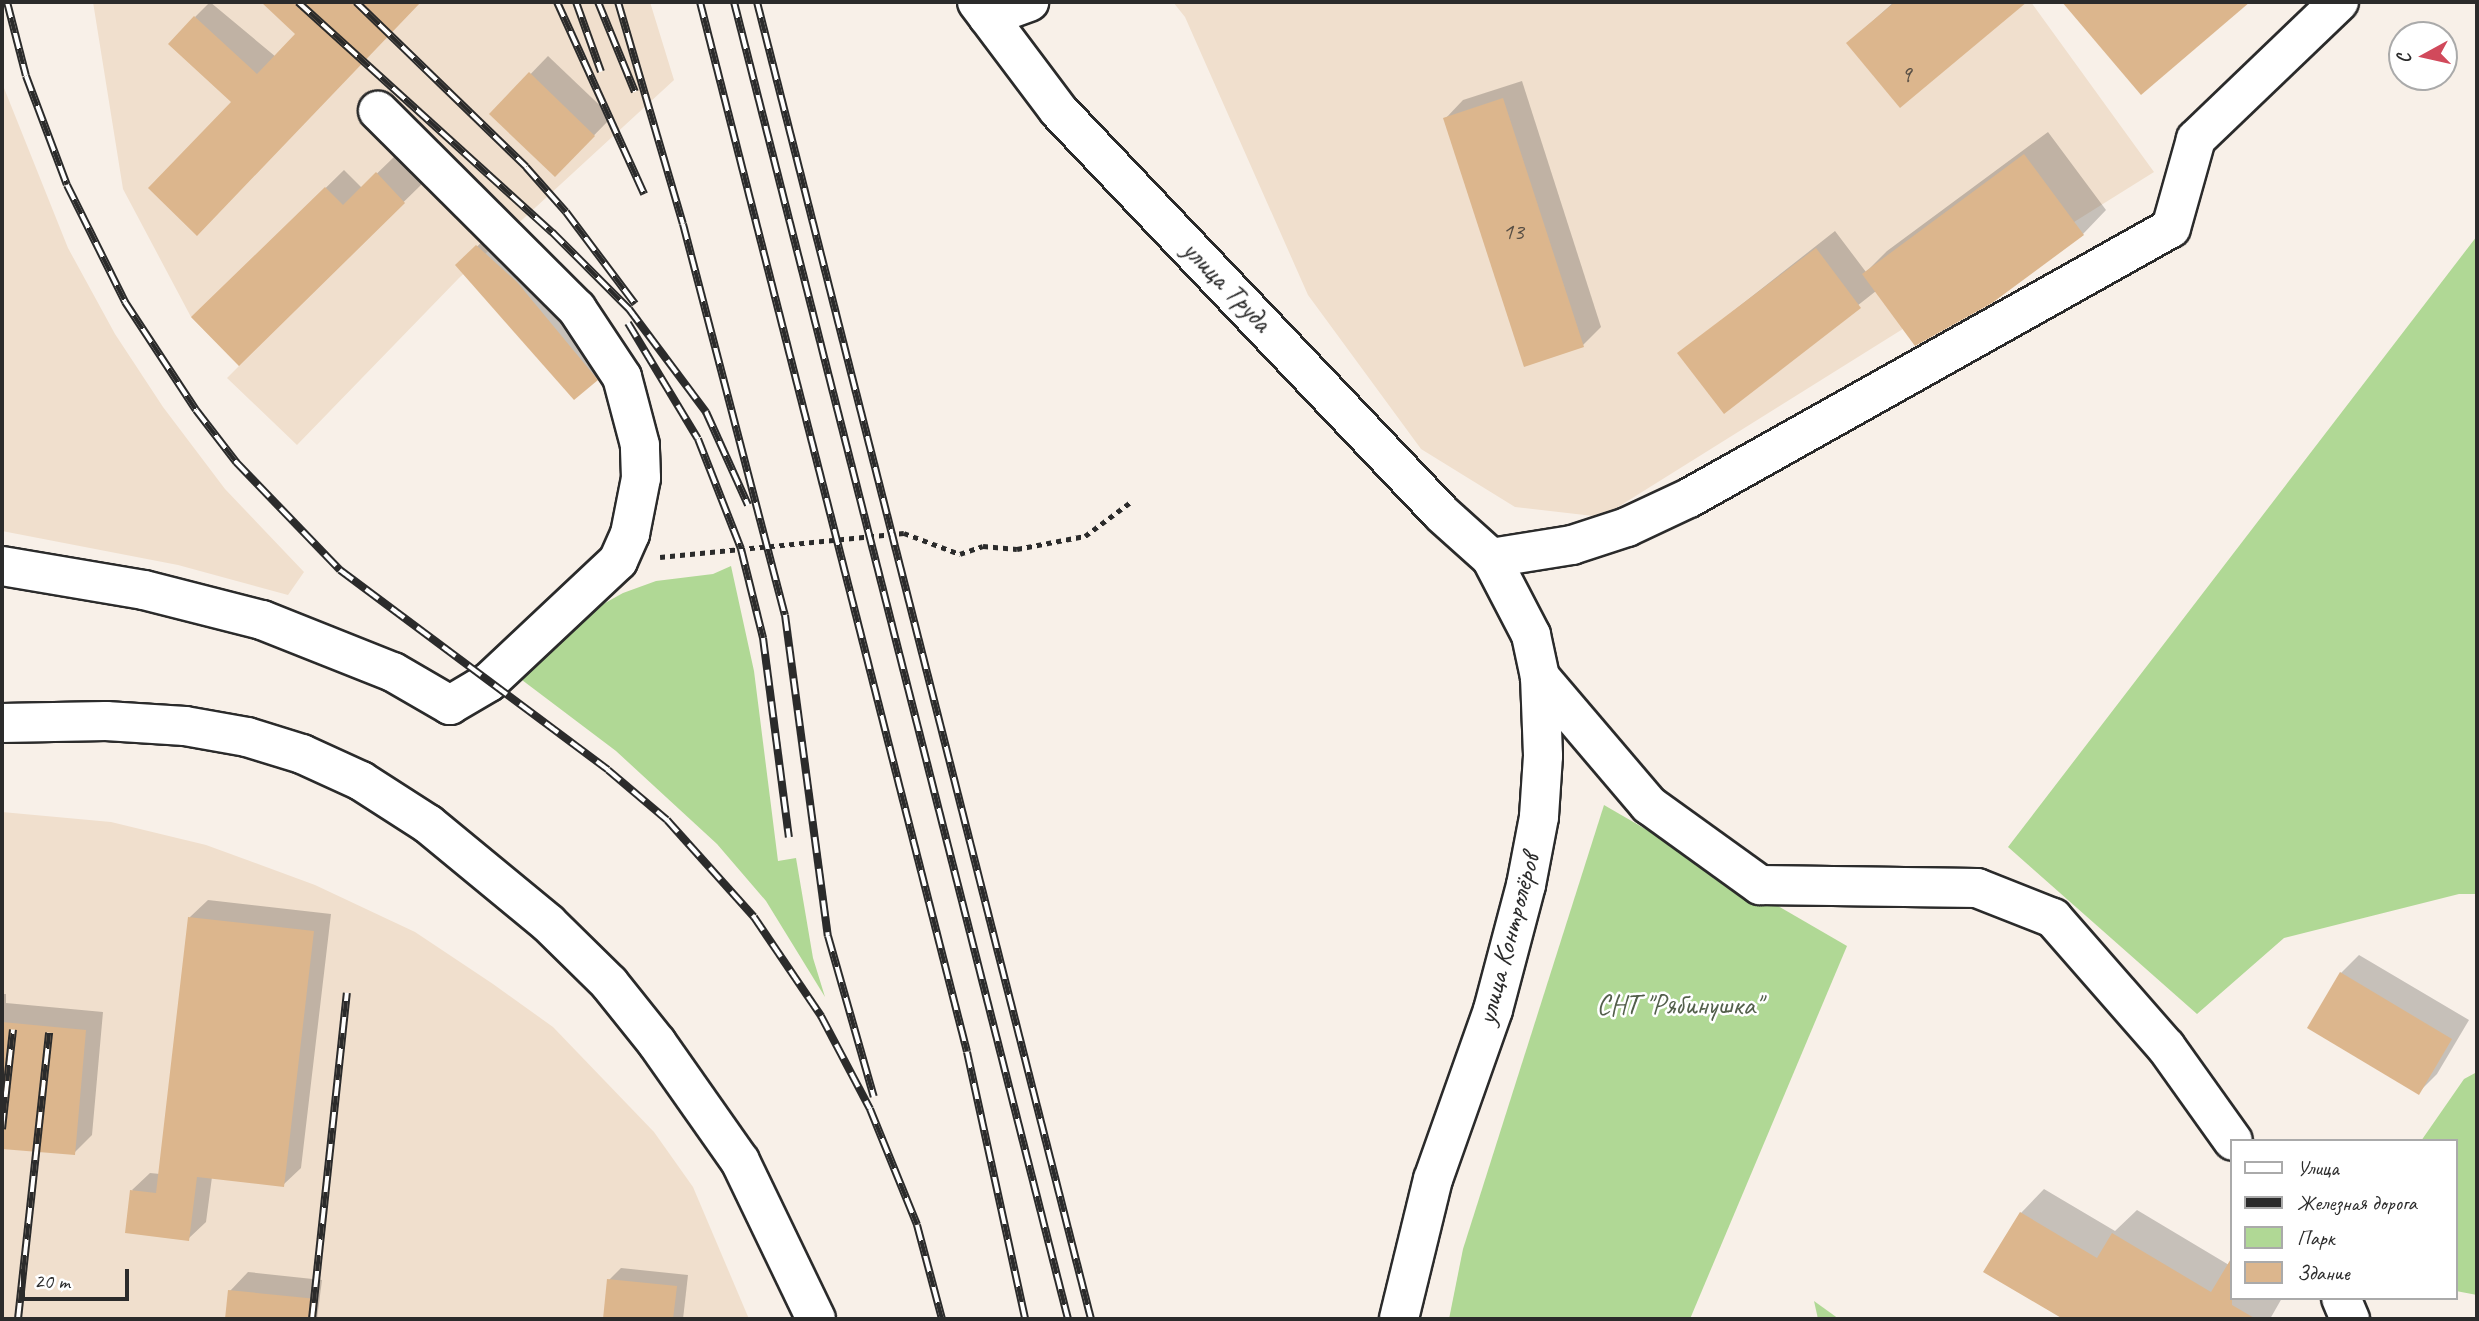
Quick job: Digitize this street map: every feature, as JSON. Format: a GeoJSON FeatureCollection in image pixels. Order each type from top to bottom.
{"type":"FeatureCollection","features":[{"type":"Feature","properties":{"kind":"street"},"geometry":{"type":"LineString","coordinates":[[982,9],[1029,2]]}},
{"type":"Feature","properties":{"kind":"street"},"geometry":{"type":"LineString","coordinates":[[1491,558],[1572,545],[1627,527],[1689,498],[2171,228],[2196,139],[2339,2]]}},
{"type":"Feature","properties":{"kind":"street","name":"улица Труда"},"geometry":{"type":"LineString","coordinates":[[982,9],[1058,110],[1442,514],[1491,558]]}},
{"type":"Feature","properties":{"kind":"street"},"geometry":{"type":"LineString","coordinates":[[2,566],[144,590],[251,617],[393,672],[450,705],[489,682],[618,561],[630,534],[641,478],[640,445],[622,377],[577,309],[378,111]]}},
{"type":"Feature","properties":{"kind":"street","name":"улица Контролёров"},"geometry":{"type":"LineString","coordinates":[[1399,1319],[1433,1179],[1512,949],[1539,817],[1543,756],[1540,677],[1526,624],[1491,558]]}},
{"type":"Feature","properties":{"kind":"street"},"geometry":{"type":"LineString","coordinates":[[1540,677],[1648,805],[1760,885],[1977,888],[2053,918],[2166,1047],[2231,1139]]}},
{"type":"Feature","properties":{"kind":"street"},"geometry":{"type":"LineString","coordinates":[[2,723],[106,721],[185,726],[247,737],[302,754],[361,781],[428,824],[548,923],[609,983],[657,1043],[740,1161],[816,1319]]}},
{"type":"Feature","properties":{"kind":"street"},"geometry":{"type":"LineString","coordinates":[[2342,1300],[2350,1319]]}},
{"type":"Feature","properties":{"kind":"path"},"geometry":{"type":"LineString","coordinates":[[618,561],[904,533],[960,554],[983,546],[1017,549],[1085,536],[1132,501]]}},
{"type":"Feature","properties":{"kind":"shaded area"},"geometry":{"type":"Polygon","coordinates":[[[93,2],[650,2],[674,80],[459,278],[297,445],[227,378],[239,366],[191,317],[123,189],[93,2]]]}},
{"type":"Feature","properties":{"kind":"shaded area"},"geometry":{"type":"Polygon","coordinates":[[[1173,2],[2031,2],[2154,172],[1602,517],[1515,507],[1421,449],[1308,295],[1185,17],[1173,2]]]}},
{"type":"Feature","properties":{"kind":"shaded area"},"geometry":{"type":"Polygon","coordinates":[[[2,83],[68,248],[115,334],[163,407],[225,489],[304,572],[288,595],[178,565],[2,531],[2,83]]]}},
{"type":"Feature","properties":{"kind":"shaded area"},"geometry":{"type":"Polygon","coordinates":[[[2,812],[111,822],[206,845],[315,885],[415,932],[493,984],[553,1027],[654,1132],[693,1187],[749,1319],[2,1319],[2,812]]]}},
{"type":"Feature","properties":{"kind":"green space"},"geometry":{"type":"Polygon","coordinates":[[[2477,236],[2477,894],[2459,894],[2284,938],[2197,1014],[2008,847],[2477,236]]]}},
{"type":"Feature","properties":{"kind":"green space"},"geometry":{"type":"Polygon","coordinates":[[[731,566],[754,671],[778,861],[796,858],[813,958],[825,997],[766,901],[717,844],[616,751],[522,680],[596,608],[623,593],[656,581],[713,574],[731,566]]]}},
{"type":"Feature","properties":{"kind":"green space","name":"СНТ \"Рябинушка\""},"geometry":{"type":"Polygon","coordinates":[[[1604,805],[1847,946],[1690,1319],[1449,1319],[1463,1249],[1604,805]]]}},
{"type":"Feature","properties":{"kind":"green space"},"geometry":{"type":"Polygon","coordinates":[[[2477,1072],[2477,1295],[2458,1291],[2458,1139],[2422,1139],[2464,1079],[2477,1072]]]}},
{"type":"Feature","properties":{"kind":"green space"},"geometry":{"type":"Polygon","coordinates":[[[1814,1301],[1839,1319],[1818,1319],[1814,1301]]]}},
{"type":"Feature","properties":{"kind":"building"},"geometry":{"type":"Polygon","coordinates":[[[261,2],[421,2],[197,236],[148,188],[231,102],[168,44],[194,16],[257,74],[295,34],[261,2]]]}},
{"type":"Feature","properties":{"kind":"building"},"geometry":{"type":"Polygon","coordinates":[[[1895,2],[2027,2],[1900,108],[1846,43],[1895,2]]]}},
{"type":"Feature","properties":{"kind":"building"},"geometry":{"type":"Polygon","coordinates":[[[2062,2],[2250,2],[2141,95],[2062,2]]]}},
{"type":"Feature","properties":{"kind":"building"},"geometry":{"type":"Polygon","coordinates":[[[529,72],[595,136],[555,177],[489,114],[529,72]]]}},
{"type":"Feature","properties":{"kind":"building"},"geometry":{"type":"Polygon","coordinates":[[[1503,98],[1584,347],[1524,367],[1443,118],[1503,98]]]}},
{"type":"Feature","properties":{"kind":"building"},"geometry":{"type":"Polygon","coordinates":[[[2024,154],[2084,235],[1992,303],[1915,346],[1862,274],[2024,154]]]}},
{"type":"Feature","properties":{"kind":"building"},"geometry":{"type":"Polygon","coordinates":[[[376,172],[405,203],[239,366],[191,317],[325,187],[343,205],[376,172]]]}},
{"type":"Feature","properties":{"kind":"building"},"geometry":{"type":"Polygon","coordinates":[[[476,245],[517,282],[598,380],[574,400],[455,265],[476,245]]]}},
{"type":"Feature","properties":{"kind":"building"},"geometry":{"type":"Polygon","coordinates":[[[1816,248],[1861,308],[1724,414],[1677,353],[1816,248]]]}},
{"type":"Feature","properties":{"kind":"building"},"geometry":{"type":"Polygon","coordinates":[[[188,917],[314,931],[284,1187],[197,1177],[189,1241],[125,1233],[130,1190],[156,1193],[188,917]]]}},
{"type":"Feature","properties":{"kind":"building"},"geometry":{"type":"Polygon","coordinates":[[[2340,972],[2452,1039],[2419,1095],[2307,1028],[2340,972]]]}},
{"type":"Feature","properties":{"kind":"building"},"geometry":{"type":"Polygon","coordinates":[[[2,1022],[86,1030],[75,1155],[2,1149],[2,1022]]]}},
{"type":"Feature","properties":{"kind":"building"},"geometry":{"type":"Polygon","coordinates":[[[2020,1212],[2097,1258],[2112,1233],[2211,1292],[2230,1260],[2232,1305],[2256,1319],[2063,1319],[1983,1272],[2020,1212]]]}},
{"type":"Feature","properties":{"kind":"building"},"geometry":{"type":"Polygon","coordinates":[[[607,1279],[677,1286],[673,1319],[603,1319],[607,1279]]]}},
{"type":"Feature","properties":{"kind":"building"},"geometry":{"type":"Polygon","coordinates":[[[228,1290],[317,1299],[316,1319],[225,1319],[228,1290]]]}},
{"type":"Feature","properties":{"kind":"railway"},"geometry":{"type":"LineString","coordinates":[[7,2],[26,76],[67,185],[125,302],[196,410],[236,462],[340,570],[608,770],[667,820],[754,917],[821,1016],[870,1109],[917,1225],[942,1319]]}},
{"type":"Feature","properties":{"kind":"railway"},"geometry":{"type":"LineString","coordinates":[[298,2],[552,232],[629,309],[706,412],[748,505]]}},
{"type":"Feature","properties":{"kind":"railway"},"geometry":{"type":"LineString","coordinates":[[356,2],[526,167],[566,212],[635,304]]}},
{"type":"Feature","properties":{"kind":"railway"},"geometry":{"type":"LineString","coordinates":[[557,2],[644,194]]}},
{"type":"Feature","properties":{"kind":"railway"},"geometry":{"type":"LineString","coordinates":[[576,2],[601,72]]}},
{"type":"Feature","properties":{"kind":"railway"},"geometry":{"type":"LineString","coordinates":[[598,2],[635,92]]}},
{"type":"Feature","properties":{"kind":"railway"},"geometry":{"type":"LineString","coordinates":[[618,2],[683,224],[785,615],[828,936],[874,1097]]}},
{"type":"Feature","properties":{"kind":"railway"},"geometry":{"type":"LineString","coordinates":[[700,2],[967,1052],[1025,1319]]}},
{"type":"Feature","properties":{"kind":"railway"},"geometry":{"type":"LineString","coordinates":[[734,2],[1068,1319]]}},
{"type":"Feature","properties":{"kind":"railway"},"geometry":{"type":"LineString","coordinates":[[757,2],[1091,1319]]}},
{"type":"Feature","properties":{"kind":"railway"},"geometry":{"type":"LineString","coordinates":[[628,323],[698,439],[741,549],[763,638],[789,837]]}},
{"type":"Feature","properties":{"kind":"railway"},"geometry":{"type":"LineString","coordinates":[[312,1319],[347,993]]}},
{"type":"Feature","properties":{"kind":"railway"},"geometry":{"type":"LineString","coordinates":[[2,1129],[13,1030]]}},
{"type":"Feature","properties":{"kind":"railway"},"geometry":{"type":"LineString","coordinates":[[18,1319],[49,1033]]}}]}
